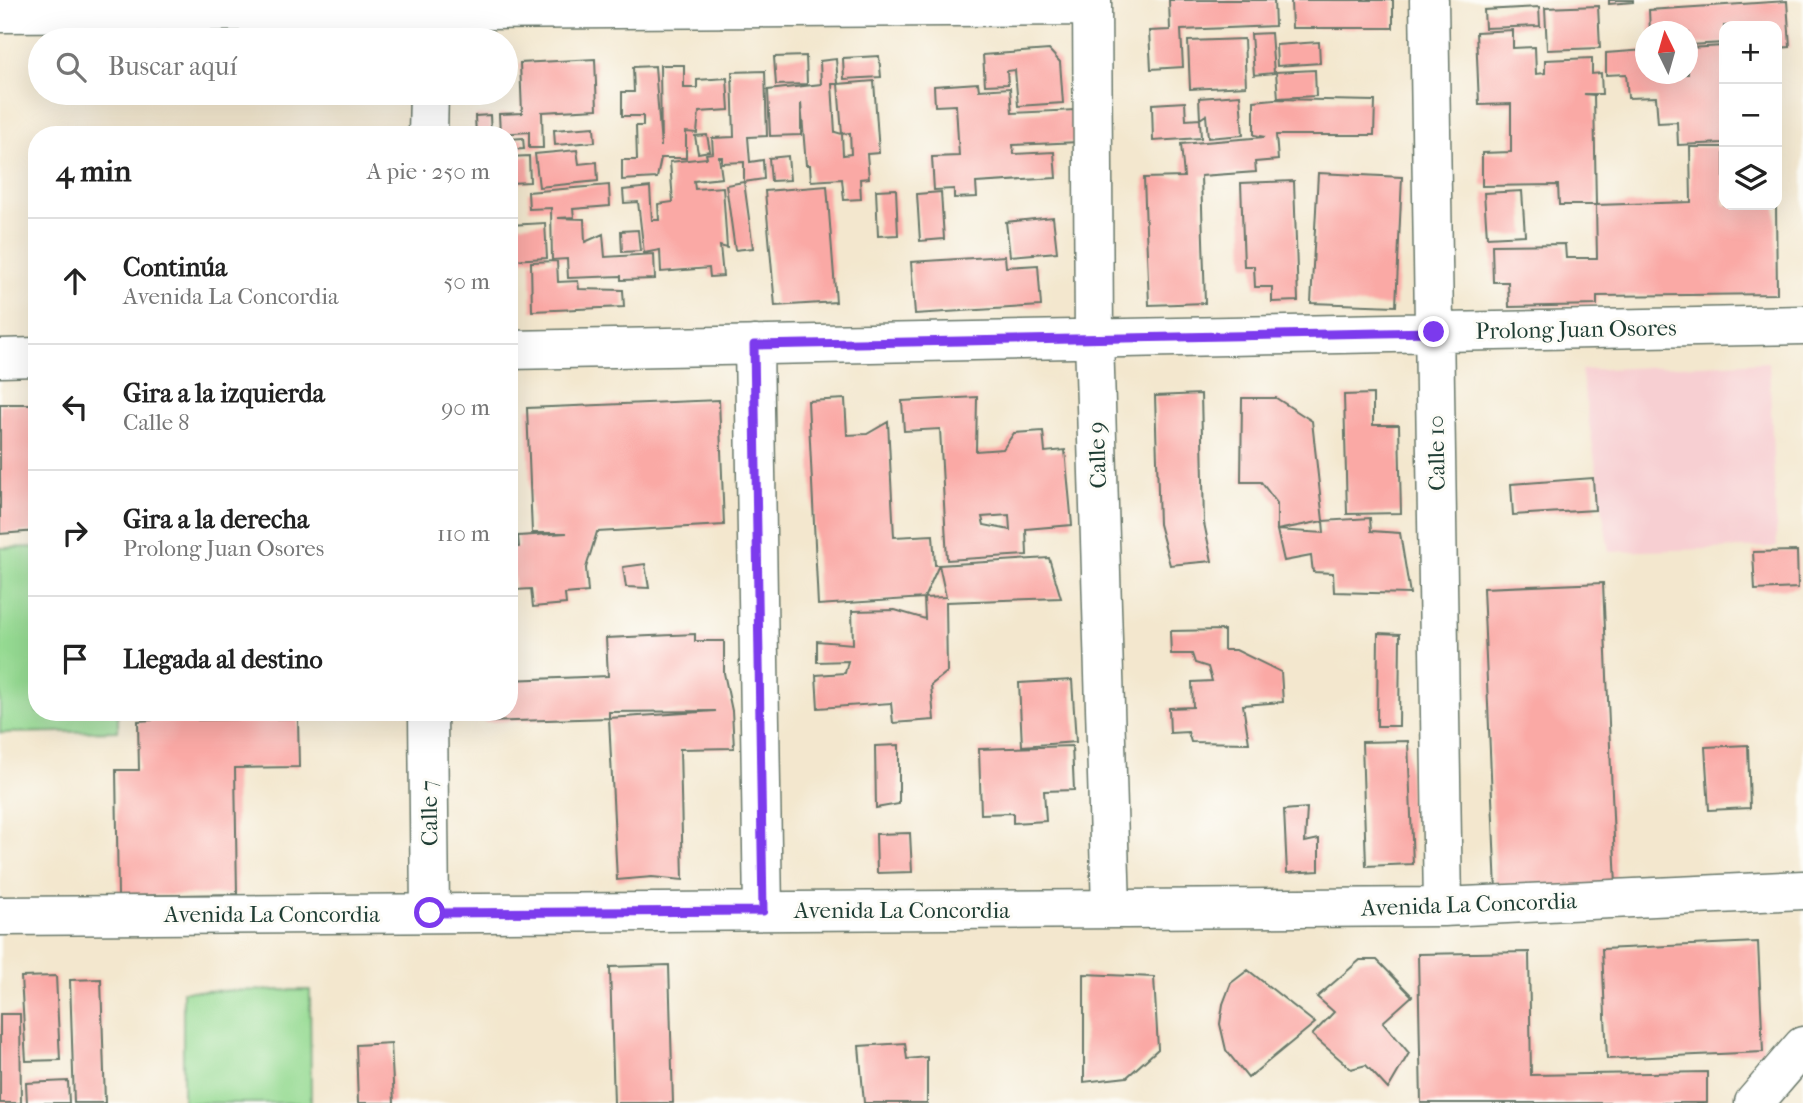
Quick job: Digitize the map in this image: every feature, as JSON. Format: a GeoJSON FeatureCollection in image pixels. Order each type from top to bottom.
{"type":"FeatureCollection","features":[{"type":"Feature","properties":{"kind":"street","name":"Calle 10"},"geometry":{"type":"LineString","coordinates":[[1429,0],[1443,907]]}},
{"type":"Feature","properties":{"kind":"street"},"geometry":{"type":"LineString","coordinates":[[0,13],[430,16],[1092,3]]}},
{"type":"Feature","properties":{"kind":"street","name":"Calle 9"},"geometry":{"type":"LineString","coordinates":[[1092,3],[1094,338],[1111,909]]}},
{"type":"Feature","properties":{"kind":"street"},"geometry":{"type":"LineString","coordinates":[[428,126],[429,105]]}},
{"type":"Feature","properties":{"kind":"street","name":"Prolong Juan Osores"},"geometry":{"type":"LineString","coordinates":[[518,350],[1803,325]]}},
{"type":"Feature","properties":{"kind":"street"},"geometry":{"type":"LineString","coordinates":[[754,345],[763,911]]}},
{"type":"Feature","properties":{"kind":"street"},"geometry":{"type":"LineString","coordinates":[[0,358],[28,357]]}},
{"type":"Feature","properties":{"kind":"street","name":"Calle 7"},"geometry":{"type":"LineString","coordinates":[[428,721],[430,913]]}},
{"type":"Feature","properties":{"kind":"street","name":"Avenida La Concordia"},"geometry":{"type":"LineString","coordinates":[[0,916],[1443,907],[1803,891]]}},
{"type":"Feature","properties":{"kind":"street"},"geometry":{"type":"LineString","coordinates":[[1755,1103],[1803,1045]]}},
{"type":"Feature","properties":{"kind":"shaded area"},"geometry":{"type":"Polygon","coordinates":[[[1769,362],[1777,547],[1609,552],[1581,370],[1769,362]]]}},
{"type":"Feature","properties":{"kind":"green space"},"geometry":{"type":"Polygon","coordinates":[[[28,547],[28,721],[118,721],[118,731],[0,733],[0,548],[28,547]]]}},
{"type":"Feature","properties":{"kind":"green space"},"geometry":{"type":"Polygon","coordinates":[[[310,990],[311,1103],[183,1103],[183,991],[310,990]]]}},
{"type":"Feature","properties":{"kind":"building"},"geometry":{"type":"Polygon","coordinates":[[[1169,0],[1274,0],[1275,26],[1181,30],[1183,67],[1151,69],[1149,31],[1170,30],[1169,0]]]}},
{"type":"Feature","properties":{"kind":"building"},"geometry":{"type":"Polygon","coordinates":[[[1291,0],[1393,0],[1393,28],[1292,28],[1291,0]]]}},
{"type":"Feature","properties":{"kind":"building"},"geometry":{"type":"Polygon","coordinates":[[[1609,0],[1633,0],[1633,2],[1609,4],[1609,0]]]}},
{"type":"Feature","properties":{"kind":"building"},"geometry":{"type":"Polygon","coordinates":[[[1787,1],[1790,47],[1782,48],[1782,21],[1719,21],[1719,43],[1698,44],[1698,21],[1650,21],[1649,10],[1787,1]]]}},
{"type":"Feature","properties":{"kind":"building"},"geometry":{"type":"Polygon","coordinates":[[[1598,6],[1600,48],[1547,50],[1545,8],[1598,6]]]}},
{"type":"Feature","properties":{"kind":"building"},"geometry":{"type":"Polygon","coordinates":[[[1539,7],[1540,26],[1485,28],[1484,10],[1539,7]]]}},
{"type":"Feature","properties":{"kind":"building"},"geometry":{"type":"Polygon","coordinates":[[[1513,30],[1513,48],[1535,47],[1536,74],[1545,73],[1545,60],[1592,58],[1592,74],[1601,73],[1602,94],[1584,94],[1594,95],[1596,205],[1559,205],[1558,185],[1482,186],[1482,153],[1511,152],[1511,104],[1479,105],[1476,32],[1513,30]]]}},
{"type":"Feature","properties":{"kind":"building"},"geometry":{"type":"Polygon","coordinates":[[[1271,33],[1274,73],[1254,75],[1251,34],[1271,33]]]}},
{"type":"Feature","properties":{"kind":"building"},"geometry":{"type":"Polygon","coordinates":[[[1244,39],[1246,86],[1190,89],[1188,41],[1244,39]]]}},
{"type":"Feature","properties":{"kind":"building"},"geometry":{"type":"Polygon","coordinates":[[[1319,42],[1320,63],[1277,66],[1276,45],[1319,42]]]}},
{"type":"Feature","properties":{"kind":"building"},"geometry":{"type":"Polygon","coordinates":[[[1719,46],[1719,143],[1678,145],[1677,122],[1658,123],[1656,97],[1628,98],[1626,74],[1606,75],[1606,53],[1635,51],[1635,84],[1698,84],[1698,47],[1719,46]]]}},
{"type":"Feature","properties":{"kind":"building"},"geometry":{"type":"Polygon","coordinates":[[[1049,50],[1060,62],[1063,103],[1018,106],[1015,70],[1007,71],[1008,84],[985,85],[983,55],[1049,50]]]}},
{"type":"Feature","properties":{"kind":"building"},"geometry":{"type":"Polygon","coordinates":[[[806,56],[807,84],[776,85],[774,57],[806,56]]]}},
{"type":"Feature","properties":{"kind":"building"},"geometry":{"type":"Polygon","coordinates":[[[879,56],[881,77],[844,79],[843,58],[879,56]]]}},
{"type":"Feature","properties":{"kind":"building"},"geometry":{"type":"Polygon","coordinates":[[[595,59],[597,109],[542,112],[543,148],[529,148],[529,132],[518,133],[518,126],[500,126],[499,114],[522,113],[520,63],[595,59]]]}},
{"type":"Feature","properties":{"kind":"building"},"geometry":{"type":"Polygon","coordinates":[[[836,59],[838,84],[874,81],[879,153],[867,154],[869,178],[860,179],[861,199],[844,200],[842,179],[811,181],[810,165],[806,165],[801,103],[801,135],[770,136],[768,90],[821,84],[820,61],[836,59]],[[832,84],[835,132],[842,134],[838,84],[832,84]],[[850,133],[842,134],[843,155],[851,154],[850,133]]]}},
{"type":"Feature","properties":{"kind":"building"},"geometry":{"type":"Polygon","coordinates":[[[660,65],[684,65],[684,88],[697,88],[697,80],[727,78],[729,110],[699,112],[697,133],[686,132],[686,158],[661,158],[657,178],[622,180],[622,160],[637,160],[636,126],[643,126],[643,116],[622,116],[622,92],[634,92],[633,67],[655,66],[661,147],[660,65]]]}},
{"type":"Feature","properties":{"kind":"building"},"geometry":{"type":"Polygon","coordinates":[[[1315,70],[1316,96],[1278,98],[1276,72],[1315,70]]]}},
{"type":"Feature","properties":{"kind":"building"},"geometry":{"type":"Polygon","coordinates":[[[765,71],[767,136],[748,137],[750,162],[763,160],[764,179],[744,182],[744,162],[722,163],[722,157],[719,157],[722,178],[694,181],[695,189],[723,187],[727,248],[720,246],[723,276],[710,277],[709,268],[661,272],[660,250],[644,253],[638,202],[624,203],[623,190],[650,187],[652,220],[659,220],[658,204],[673,202],[670,162],[707,158],[706,154],[713,153],[712,138],[734,137],[732,72],[765,71]]]}},
{"type":"Feature","properties":{"kind":"building"},"geometry":{"type":"Polygon","coordinates":[[[978,83],[979,90],[1010,88],[1012,113],[1076,110],[1079,142],[1013,145],[1014,154],[1054,152],[1056,178],[976,183],[977,197],[954,198],[954,189],[934,190],[932,157],[959,156],[956,105],[935,106],[934,86],[978,83]]]}},
{"type":"Feature","properties":{"kind":"building"},"geometry":{"type":"Polygon","coordinates":[[[1240,95],[1243,135],[1208,138],[1206,115],[1200,119],[1199,98],[1240,95]]]}},
{"type":"Feature","properties":{"kind":"building"},"geometry":{"type":"Polygon","coordinates":[[[1254,101],[1375,101],[1374,135],[1276,135],[1278,160],[1255,162],[1256,172],[1201,176],[1205,303],[1149,305],[1144,178],[1184,177],[1181,144],[1265,137],[1254,135],[1254,101]]]}},
{"type":"Feature","properties":{"kind":"building"},"geometry":{"type":"Polygon","coordinates":[[[1185,102],[1186,120],[1200,119],[1201,138],[1153,141],[1152,104],[1185,102]]]}},
{"type":"Feature","properties":{"kind":"building"},"geometry":{"type":"Polygon","coordinates":[[[490,115],[491,126],[476,126],[475,116],[490,115]]]}},
{"type":"Feature","properties":{"kind":"building"},"geometry":{"type":"Polygon","coordinates":[[[594,127],[595,142],[555,145],[554,130],[594,127]]]}},
{"type":"Feature","properties":{"kind":"building"},"geometry":{"type":"Polygon","coordinates":[[[707,135],[710,151],[698,153],[695,136],[707,135]]]}},
{"type":"Feature","properties":{"kind":"building"},"geometry":{"type":"Polygon","coordinates":[[[518,138],[523,138],[524,149],[518,149],[518,138]]]}},
{"type":"Feature","properties":{"kind":"building"},"geometry":{"type":"Polygon","coordinates":[[[1690,147],[1719,147],[1719,210],[1776,210],[1777,294],[1597,296],[1597,305],[1509,307],[1508,282],[1493,282],[1492,245],[1565,244],[1566,258],[1597,258],[1596,205],[1691,202],[1690,147]]]}},
{"type":"Feature","properties":{"kind":"building"},"geometry":{"type":"Polygon","coordinates":[[[577,150],[579,164],[597,162],[598,181],[539,187],[535,154],[577,150]]]}},
{"type":"Feature","properties":{"kind":"building"},"geometry":{"type":"Polygon","coordinates":[[[529,156],[530,182],[518,183],[518,157],[529,156]]]}},
{"type":"Feature","properties":{"kind":"building"},"geometry":{"type":"Polygon","coordinates":[[[788,156],[790,180],[771,181],[769,158],[788,156]]]}},
{"type":"Feature","properties":{"kind":"building"},"geometry":{"type":"Polygon","coordinates":[[[1318,173],[1402,177],[1396,306],[1311,303],[1318,173]]]}},
{"type":"Feature","properties":{"kind":"building"},"geometry":{"type":"Polygon","coordinates":[[[1294,181],[1298,301],[1272,302],[1272,287],[1255,287],[1254,266],[1244,266],[1241,183],[1294,181]]]}},
{"type":"Feature","properties":{"kind":"building"},"geometry":{"type":"Polygon","coordinates":[[[744,182],[753,248],[735,250],[726,185],[744,182]]]}},
{"type":"Feature","properties":{"kind":"building"},"geometry":{"type":"Polygon","coordinates":[[[609,185],[610,206],[573,209],[574,217],[558,218],[584,219],[585,242],[603,234],[605,257],[654,254],[655,279],[621,280],[621,276],[568,278],[567,259],[552,260],[551,208],[529,209],[528,192],[609,185]]]}},
{"type":"Feature","properties":{"kind":"building"},"geometry":{"type":"Polygon","coordinates":[[[827,186],[836,302],[775,306],[765,191],[827,186]]]}},
{"type":"Feature","properties":{"kind":"building"},"geometry":{"type":"Polygon","coordinates":[[[896,189],[898,235],[878,236],[876,190],[896,189]]]}},
{"type":"Feature","properties":{"kind":"building"},"geometry":{"type":"Polygon","coordinates":[[[1522,191],[1525,235],[1487,237],[1484,193],[1522,191]]]}},
{"type":"Feature","properties":{"kind":"building"},"geometry":{"type":"Polygon","coordinates":[[[941,192],[944,239],[920,241],[917,194],[941,192]]]}},
{"type":"Feature","properties":{"kind":"building"},"geometry":{"type":"Polygon","coordinates":[[[1053,217],[1057,252],[1010,256],[1006,222],[1053,217]]]}},
{"type":"Feature","properties":{"kind":"building"},"geometry":{"type":"Polygon","coordinates":[[[545,223],[547,258],[518,260],[518,224],[545,223]]]}},
{"type":"Feature","properties":{"kind":"building"},"geometry":{"type":"Polygon","coordinates":[[[638,230],[640,251],[622,252],[621,231],[638,230]]]}},
{"type":"Feature","properties":{"kind":"building"},"geometry":{"type":"Polygon","coordinates":[[[1005,256],[1006,267],[1038,265],[1041,306],[915,314],[911,262],[1005,256]]]}},
{"type":"Feature","properties":{"kind":"building"},"geometry":{"type":"Polygon","coordinates":[[[557,261],[558,282],[578,281],[579,289],[623,290],[624,307],[532,311],[531,262],[557,261]]]}},
{"type":"Feature","properties":{"kind":"building"},"geometry":{"type":"Polygon","coordinates":[[[1201,394],[1204,523],[1212,561],[1170,565],[1159,524],[1155,396],[1201,394]]]}},
{"type":"Feature","properties":{"kind":"building"},"geometry":{"type":"Polygon","coordinates":[[[1373,394],[1373,425],[1399,425],[1401,513],[1347,514],[1344,395],[1373,394]]]}},
{"type":"Feature","properties":{"kind":"building"},"geometry":{"type":"Polygon","coordinates":[[[977,397],[976,451],[1003,449],[1014,433],[1043,431],[1045,452],[1065,450],[1072,525],[1026,529],[1027,555],[947,560],[940,429],[904,431],[902,401],[977,397]],[[1009,515],[982,517],[984,525],[1010,530],[1009,515]]]}},
{"type":"Feature","properties":{"kind":"building"},"geometry":{"type":"Polygon","coordinates":[[[1242,398],[1276,398],[1312,421],[1323,521],[1277,530],[1277,503],[1261,482],[1241,482],[1242,398]]]}},
{"type":"Feature","properties":{"kind":"building"},"geometry":{"type":"Polygon","coordinates":[[[845,399],[847,435],[867,434],[888,422],[894,537],[933,535],[935,565],[939,565],[924,598],[818,605],[808,401],[845,399]]]}},
{"type":"Feature","properties":{"kind":"building"},"geometry":{"type":"Polygon","coordinates":[[[719,400],[724,525],[597,532],[586,568],[588,592],[565,594],[566,604],[533,607],[531,589],[518,590],[518,536],[567,533],[532,533],[527,408],[719,400]]]}},
{"type":"Feature","properties":{"kind":"building"},"geometry":{"type":"Polygon","coordinates":[[[0,404],[28,404],[28,532],[0,534],[0,404]]]}},
{"type":"Feature","properties":{"kind":"building"},"geometry":{"type":"Polygon","coordinates":[[[1593,478],[1595,510],[1513,515],[1511,484],[1593,478]]]}},
{"type":"Feature","properties":{"kind":"building"},"geometry":{"type":"Polygon","coordinates":[[[1370,518],[1371,531],[1400,533],[1410,594],[1334,592],[1333,573],[1313,572],[1311,556],[1284,561],[1277,530],[1324,533],[1323,521],[1370,518]]]}},
{"type":"Feature","properties":{"kind":"building"},"geometry":{"type":"Polygon","coordinates":[[[1797,551],[1798,588],[1755,590],[1753,552],[1797,551]]]}},
{"type":"Feature","properties":{"kind":"building"},"geometry":{"type":"Polygon","coordinates":[[[1049,558],[1061,598],[946,602],[947,672],[931,685],[934,720],[893,723],[891,703],[818,708],[816,675],[845,673],[848,661],[817,662],[817,641],[853,644],[852,611],[895,610],[925,619],[924,598],[946,597],[939,565],[1049,558]]]}},
{"type":"Feature","properties":{"kind":"building"},"geometry":{"type":"Polygon","coordinates":[[[645,564],[649,588],[626,587],[623,567],[645,564]]]}},
{"type":"Feature","properties":{"kind":"building"},"geometry":{"type":"Polygon","coordinates":[[[1603,583],[1616,886],[1496,891],[1483,588],[1603,583]]]}},
{"type":"Feature","properties":{"kind":"building"},"geometry":{"type":"Polygon","coordinates":[[[1224,630],[1224,650],[1236,650],[1281,672],[1283,702],[1243,705],[1249,743],[1191,742],[1188,732],[1170,733],[1169,708],[1193,707],[1192,682],[1212,681],[1208,667],[1195,663],[1192,654],[1171,654],[1170,631],[1224,630]]]}},
{"type":"Feature","properties":{"kind":"building"},"geometry":{"type":"Polygon","coordinates":[[[1378,633],[1400,634],[1399,726],[1377,726],[1378,633]]]}},
{"type":"Feature","properties":{"kind":"building"},"geometry":{"type":"Polygon","coordinates":[[[695,634],[695,641],[724,641],[724,673],[732,711],[734,748],[680,749],[683,880],[652,877],[617,880],[609,718],[518,721],[518,680],[608,676],[606,638],[695,634]],[[716,711],[609,712],[609,718],[716,711]]]}},
{"type":"Feature","properties":{"kind":"building"},"geometry":{"type":"Polygon","coordinates":[[[1072,680],[1076,742],[1022,746],[1019,683],[1072,680]]]}},
{"type":"Feature","properties":{"kind":"building"},"geometry":{"type":"Polygon","coordinates":[[[138,721],[298,721],[299,767],[235,768],[237,894],[118,896],[116,770],[139,770],[138,721]]]}},
{"type":"Feature","properties":{"kind":"building"},"geometry":{"type":"Polygon","coordinates":[[[1408,741],[1413,864],[1366,866],[1362,742],[1408,741]]]}},
{"type":"Feature","properties":{"kind":"building"},"geometry":{"type":"Polygon","coordinates":[[[899,745],[899,804],[876,808],[875,746],[899,745]]]}},
{"type":"Feature","properties":{"kind":"building"},"geometry":{"type":"Polygon","coordinates":[[[1748,745],[1750,808],[1709,810],[1705,747],[1748,745]]]}},
{"type":"Feature","properties":{"kind":"building"},"geometry":{"type":"Polygon","coordinates":[[[1072,746],[1074,790],[1044,791],[1046,821],[1013,823],[1013,813],[981,814],[979,749],[1072,746]]]}},
{"type":"Feature","properties":{"kind":"building"},"geometry":{"type":"Polygon","coordinates":[[[1307,808],[1305,842],[1319,839],[1319,871],[1287,873],[1284,810],[1307,808]]]}},
{"type":"Feature","properties":{"kind":"building"},"geometry":{"type":"Polygon","coordinates":[[[910,833],[912,872],[877,873],[876,834],[910,833]]]}},
{"type":"Feature","properties":{"kind":"building"},"geometry":{"type":"Polygon","coordinates":[[[1758,942],[1763,1052],[1607,1059],[1602,949],[1758,942]]]}},
{"type":"Feature","properties":{"kind":"building"},"geometry":{"type":"Polygon","coordinates":[[[1529,952],[1531,1075],[1707,1072],[1707,1103],[1421,1103],[1418,954],[1529,952]]]}},
{"type":"Feature","properties":{"kind":"building"},"geometry":{"type":"Polygon","coordinates":[[[1360,960],[1377,960],[1412,996],[1383,1022],[1409,1053],[1388,1089],[1366,1065],[1351,1069],[1312,1035],[1334,1012],[1317,997],[1360,960]]]}},
{"type":"Feature","properties":{"kind":"building"},"geometry":{"type":"Polygon","coordinates":[[[669,965],[673,1103],[614,1103],[610,967],[669,965]]]}},
{"type":"Feature","properties":{"kind":"building"},"geometry":{"type":"Polygon","coordinates":[[[1248,970],[1315,1023],[1248,1078],[1226,1050],[1220,1024],[1223,1004],[1231,983],[1248,970]]]}},
{"type":"Feature","properties":{"kind":"building"},"geometry":{"type":"Polygon","coordinates":[[[1084,974],[1154,977],[1158,1049],[1127,1077],[1084,1082],[1084,974]]]}},
{"type":"Feature","properties":{"kind":"building"},"geometry":{"type":"Polygon","coordinates":[[[56,976],[60,1060],[26,1061],[21,977],[56,976]]]}},
{"type":"Feature","properties":{"kind":"building"},"geometry":{"type":"Polygon","coordinates":[[[101,979],[105,1103],[74,1103],[70,980],[101,979]]]}},
{"type":"Feature","properties":{"kind":"building"},"geometry":{"type":"Polygon","coordinates":[[[0,1014],[20,1014],[21,1103],[0,1103],[0,1014]]]}},
{"type":"Feature","properties":{"kind":"building"},"geometry":{"type":"Polygon","coordinates":[[[391,1043],[394,1103],[358,1103],[356,1045],[391,1043]]]}},
{"type":"Feature","properties":{"kind":"building"},"geometry":{"type":"Polygon","coordinates":[[[905,1043],[907,1059],[927,1057],[927,1103],[864,1103],[859,1046],[905,1043]]]}},
{"type":"Feature","properties":{"kind":"building"},"geometry":{"type":"Polygon","coordinates":[[[68,1081],[69,1103],[27,1103],[26,1083],[68,1081]]]}},
{"type":"Feature","properties":{"kind":"route"},"geometry":{"type":"LineString","coordinates":[[430,913],[763,911],[754,345],[1434,332]]}}]}
